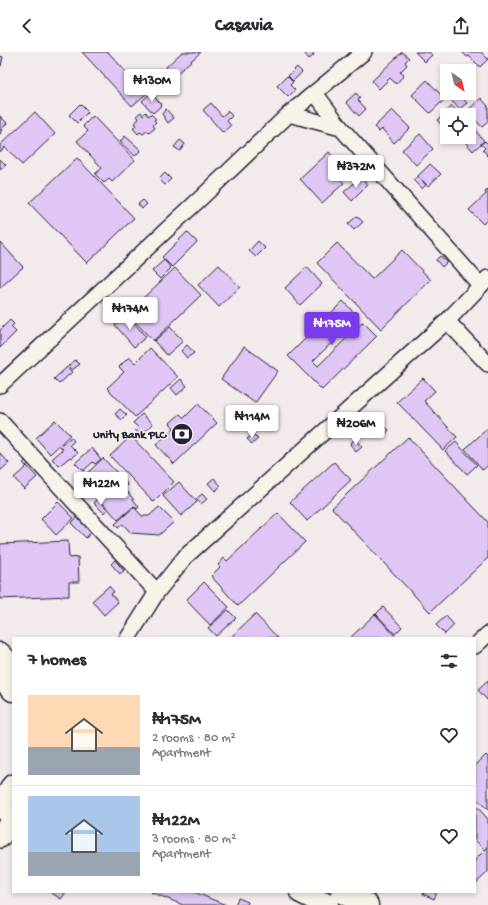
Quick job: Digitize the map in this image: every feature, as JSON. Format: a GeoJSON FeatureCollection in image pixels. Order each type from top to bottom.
{"type":"FeatureCollection","features":[{"type":"Feature","properties":{"kind":"highway"},"geometry":{"type":"LineString","coordinates":[[0,654],[12,665]]}},
{"type":"Feature","properties":{"kind":"highway"},"geometry":{"type":"LineString","coordinates":[[0,676],[12,689]]}},
{"type":"Feature","properties":{"kind":"highway"},"geometry":{"type":"LineString","coordinates":[[303,893],[327,905]]}},
{"type":"Feature","properties":{"kind":"highway"},"geometry":{"type":"LineString","coordinates":[[344,893],[367,905]]}},
{"type":"Feature","properties":{"kind":"main road"},"geometry":{"type":"LineString","coordinates":[[0,808],[12,787]]}},
{"type":"Feature","properties":{"kind":"main road"},"geometry":{"type":"LineString","coordinates":[[0,837],[12,819]]}},
{"type":"Feature","properties":{"kind":"street"},"geometry":{"type":"LineString","coordinates":[[0,385],[204,196],[289,114],[364,52]]}},
{"type":"Feature","properties":{"kind":"street"},"geometry":{"type":"LineString","coordinates":[[129,637],[157,592],[185,557],[447,321],[484,282],[341,128],[314,94]]}},
{"type":"Feature","properties":{"kind":"street"},"geometry":{"type":"LineString","coordinates":[[289,114],[341,128]]}},
{"type":"Feature","properties":{"kind":"street"},"geometry":{"type":"LineString","coordinates":[[447,321],[488,364]]}},
{"type":"Feature","properties":{"kind":"street"},"geometry":{"type":"LineString","coordinates":[[0,421],[157,592]]}},
{"type":"Feature","properties":{"kind":"street"},"geometry":{"type":"LineString","coordinates":[[476,645],[488,634]]}},
{"type":"Feature","properties":{"kind":"building"},"geometry":{"type":"Polygon","coordinates":[[[82,52],[108,52],[146,94],[132,106],[82,52]]]}},
{"type":"Feature","properties":{"kind":"building"},"geometry":{"type":"Polygon","coordinates":[[[182,52],[201,52],[174,76],[166,67],[182,52]]]}},
{"type":"Feature","properties":{"kind":"building"},"geometry":{"type":"Polygon","coordinates":[[[307,52],[312,52],[314,55],[309,59],[305,54],[307,52]]]}},
{"type":"Feature","properties":{"kind":"building"},"geometry":{"type":"Polygon","coordinates":[[[402,52],[409,58],[405,62],[407,65],[400,72],[404,75],[396,84],[390,78],[379,89],[372,81],[402,52]]]}},
{"type":"Feature","properties":{"kind":"building"},"geometry":{"type":"Polygon","coordinates":[[[415,52],[429,52],[432,55],[425,62],[415,52]]]}},
{"type":"Feature","properties":{"kind":"building"},"geometry":{"type":"Polygon","coordinates":[[[462,52],[481,52],[488,59],[480,67],[469,56],[467,57],[462,52]]]}},
{"type":"Feature","properties":{"kind":"building"},"geometry":{"type":"Polygon","coordinates":[[[0,56],[3,57],[1,66],[0,66],[0,56]]]}},
{"type":"Feature","properties":{"kind":"building"},"geometry":{"type":"Polygon","coordinates":[[[297,67],[302,72],[293,81],[288,76],[297,67]]]}},
{"type":"Feature","properties":{"kind":"building"},"geometry":{"type":"Polygon","coordinates":[[[287,76],[293,82],[290,85],[295,90],[288,97],[277,86],[287,76]]]}},
{"type":"Feature","properties":{"kind":"building"},"geometry":{"type":"Polygon","coordinates":[[[427,80],[440,94],[440,100],[444,100],[430,113],[412,95],[427,80]]]}},
{"type":"Feature","properties":{"kind":"building"},"geometry":{"type":"Polygon","coordinates":[[[151,93],[162,105],[153,113],[142,101],[151,93]]]}},
{"type":"Feature","properties":{"kind":"building"},"geometry":{"type":"Polygon","coordinates":[[[356,93],[360,98],[358,100],[366,109],[359,116],[346,102],[356,93]]]}},
{"type":"Feature","properties":{"kind":"building"},"geometry":{"type":"Polygon","coordinates":[[[481,98],[488,106],[488,122],[482,127],[476,121],[476,108],[470,108],[481,98]]]}},
{"type":"Feature","properties":{"kind":"building"},"geometry":{"type":"Polygon","coordinates":[[[451,100],[464,100],[467,103],[458,108],[451,100]]]}},
{"type":"Feature","properties":{"kind":"building"},"geometry":{"type":"Polygon","coordinates":[[[211,103],[222,116],[228,111],[232,116],[227,121],[231,126],[223,133],[203,110],[211,103]]]}},
{"type":"Feature","properties":{"kind":"building"},"geometry":{"type":"Polygon","coordinates":[[[80,104],[88,112],[77,123],[69,115],[80,104]]]}},
{"type":"Feature","properties":{"kind":"building"},"geometry":{"type":"Polygon","coordinates":[[[166,109],[174,118],[168,123],[162,114],[166,109]]]}},
{"type":"Feature","properties":{"kind":"building"},"geometry":{"type":"Polygon","coordinates":[[[392,110],[410,128],[394,143],[382,129],[379,132],[374,127],[392,110]]]}},
{"type":"Feature","properties":{"kind":"building"},"geometry":{"type":"Polygon","coordinates":[[[35,112],[55,134],[22,165],[5,147],[0,152],[0,145],[35,112]]]}},
{"type":"Feature","properties":{"kind":"building"},"geometry":{"type":"Polygon","coordinates":[[[141,112],[143,115],[146,112],[148,116],[151,114],[156,119],[154,120],[156,122],[153,125],[155,128],[149,133],[147,131],[143,134],[140,132],[138,134],[133,128],[136,126],[134,123],[139,119],[137,115],[141,112]]]}},
{"type":"Feature","properties":{"kind":"building"},"geometry":{"type":"Polygon","coordinates":[[[0,116],[7,123],[1,130],[3,132],[0,134],[0,116]]]}},
{"type":"Feature","properties":{"kind":"building"},"geometry":{"type":"Polygon","coordinates":[[[93,116],[135,160],[112,182],[109,179],[104,183],[95,174],[102,168],[77,141],[88,131],[83,126],[93,116]]]}},
{"type":"Feature","properties":{"kind":"building"},"geometry":{"type":"Polygon","coordinates":[[[476,131],[484,141],[473,151],[467,144],[476,144],[476,131]]]}},
{"type":"Feature","properties":{"kind":"building"},"geometry":{"type":"Polygon","coordinates":[[[420,134],[433,149],[416,165],[402,150],[420,134]]]}},
{"type":"Feature","properties":{"kind":"building"},"geometry":{"type":"Polygon","coordinates":[[[125,136],[141,150],[135,156],[120,142],[125,136]]]}},
{"type":"Feature","properties":{"kind":"building"},"geometry":{"type":"Polygon","coordinates":[[[180,140],[185,144],[180,151],[174,147],[180,140]]]}},
{"type":"Feature","properties":{"kind":"building"},"geometry":{"type":"Polygon","coordinates":[[[485,141],[488,144],[488,156],[483,150],[485,148],[481,144],[485,141]]]}},
{"type":"Feature","properties":{"kind":"building"},"geometry":{"type":"Polygon","coordinates":[[[329,152],[346,171],[339,178],[344,183],[322,203],[300,179],[329,152]]]}},
{"type":"Feature","properties":{"kind":"building"},"geometry":{"type":"Polygon","coordinates":[[[77,158],[134,218],[87,263],[29,203],[77,158]]]}},
{"type":"Feature","properties":{"kind":"building"},"geometry":{"type":"Polygon","coordinates":[[[0,159],[6,165],[0,170],[0,159]]]}},
{"type":"Feature","properties":{"kind":"building"},"geometry":{"type":"Polygon","coordinates":[[[430,164],[441,174],[428,186],[418,176],[430,164]]]}},
{"type":"Feature","properties":{"kind":"building"},"geometry":{"type":"Polygon","coordinates":[[[165,173],[171,179],[165,185],[159,179],[165,173]]]}},
{"type":"Feature","properties":{"kind":"building"},"geometry":{"type":"Polygon","coordinates":[[[418,176],[426,185],[422,189],[413,180],[418,176]]]}},
{"type":"Feature","properties":{"kind":"building"},"geometry":{"type":"Polygon","coordinates":[[[361,177],[368,185],[352,201],[344,192],[361,177]]]}},
{"type":"Feature","properties":{"kind":"building"},"geometry":{"type":"Polygon","coordinates":[[[488,190],[488,219],[483,224],[469,210],[486,194],[485,192],[488,190]]]}},
{"type":"Feature","properties":{"kind":"building"},"geometry":{"type":"Polygon","coordinates":[[[143,200],[147,204],[142,209],[138,204],[143,200]]]}},
{"type":"Feature","properties":{"kind":"building"},"geometry":{"type":"Polygon","coordinates":[[[357,216],[363,222],[354,230],[348,224],[357,216]]]}},
{"type":"Feature","properties":{"kind":"building"},"geometry":{"type":"Polygon","coordinates":[[[187,232],[197,242],[172,267],[162,257],[187,232]]]}},
{"type":"Feature","properties":{"kind":"building"},"geometry":{"type":"Polygon","coordinates":[[[258,241],[265,248],[256,257],[249,251],[258,241]]]}},
{"type":"Feature","properties":{"kind":"building"},"geometry":{"type":"Polygon","coordinates":[[[0,242],[23,267],[0,288],[0,242]]]}},
{"type":"Feature","properties":{"kind":"building"},"geometry":{"type":"Polygon","coordinates":[[[337,243],[372,279],[402,250],[431,280],[381,329],[317,263],[337,243]]]}},
{"type":"Feature","properties":{"kind":"building"},"geometry":{"type":"Polygon","coordinates":[[[440,256],[447,262],[442,267],[436,260],[440,256]]]}},
{"type":"Feature","properties":{"kind":"building"},"geometry":{"type":"Polygon","coordinates":[[[164,260],[171,268],[160,279],[152,271],[164,260]]]}},
{"type":"Feature","properties":{"kind":"building"},"geometry":{"type":"Polygon","coordinates":[[[219,265],[240,287],[219,307],[198,285],[219,265]]]}},
{"type":"Feature","properties":{"kind":"building"},"geometry":{"type":"Polygon","coordinates":[[[307,267],[322,284],[300,305],[285,288],[307,267]]]}},
{"type":"Feature","properties":{"kind":"building"},"geometry":{"type":"Polygon","coordinates":[[[175,268],[201,295],[153,341],[127,313],[175,268]]]}},
{"type":"Feature","properties":{"kind":"building"},"geometry":{"type":"Polygon","coordinates":[[[343,301],[358,317],[313,361],[318,366],[363,322],[377,336],[322,390],[288,356],[343,301]]]}},
{"type":"Feature","properties":{"kind":"building"},"geometry":{"type":"Polygon","coordinates":[[[127,315],[146,337],[134,347],[115,325],[127,315]]]}},
{"type":"Feature","properties":{"kind":"building"},"geometry":{"type":"Polygon","coordinates":[[[10,320],[14,324],[11,327],[16,332],[0,348],[0,330],[10,320]]]}},
{"type":"Feature","properties":{"kind":"building"},"geometry":{"type":"Polygon","coordinates":[[[170,327],[183,341],[167,355],[154,341],[170,327]]]}},
{"type":"Feature","properties":{"kind":"building"},"geometry":{"type":"Polygon","coordinates":[[[187,345],[194,353],[187,358],[181,351],[187,345]]]}},
{"type":"Feature","properties":{"kind":"building"},"geometry":{"type":"Polygon","coordinates":[[[244,346],[278,371],[255,403],[221,379],[244,346]]]}},
{"type":"Feature","properties":{"kind":"building"},"geometry":{"type":"Polygon","coordinates":[[[150,348],[178,377],[135,417],[107,388],[124,372],[119,367],[129,357],[135,363],[150,348]]]}},
{"type":"Feature","properties":{"kind":"building"},"geometry":{"type":"Polygon","coordinates":[[[75,360],[80,364],[72,370],[68,366],[75,360]]]}},
{"type":"Feature","properties":{"kind":"building"},"geometry":{"type":"Polygon","coordinates":[[[67,367],[72,372],[59,384],[54,379],[67,367]]]}},
{"type":"Feature","properties":{"kind":"building"},"geometry":{"type":"Polygon","coordinates":[[[423,378],[435,391],[424,401],[457,437],[443,450],[397,402],[423,378]]]}},
{"type":"Feature","properties":{"kind":"building"},"geometry":{"type":"Polygon","coordinates":[[[181,379],[187,386],[177,395],[171,388],[181,379]]]}},
{"type":"Feature","properties":{"kind":"building"},"geometry":{"type":"Polygon","coordinates":[[[198,404],[217,423],[174,464],[156,445],[174,428],[170,423],[180,414],[184,418],[198,404]]]}},
{"type":"Feature","properties":{"kind":"building"},"geometry":{"type":"Polygon","coordinates":[[[120,409],[127,415],[122,420],[115,414],[120,409]]]}},
{"type":"Feature","properties":{"kind":"building"},"geometry":{"type":"Polygon","coordinates":[[[142,414],[153,424],[141,435],[135,430],[138,427],[133,423],[142,414]]]}},
{"type":"Feature","properties":{"kind":"building"},"geometry":{"type":"Polygon","coordinates":[[[55,420],[70,435],[50,454],[36,438],[55,420]]]}},
{"type":"Feature","properties":{"kind":"building"},"geometry":{"type":"Polygon","coordinates":[[[380,421],[389,430],[384,436],[375,426],[380,421]]]}},
{"type":"Feature","properties":{"kind":"building"},"geometry":{"type":"Polygon","coordinates":[[[488,428],[488,465],[483,470],[465,449],[488,428]]]}},
{"type":"Feature","properties":{"kind":"building"},"geometry":{"type":"Polygon","coordinates":[[[253,434],[258,439],[252,444],[247,439],[253,434]]]}},
{"type":"Feature","properties":{"kind":"building"},"geometry":{"type":"Polygon","coordinates":[[[131,436],[174,482],[154,502],[110,456],[131,436]]]}},
{"type":"Feature","properties":{"kind":"building"},"geometry":{"type":"Polygon","coordinates":[[[71,437],[74,441],[70,445],[78,453],[72,458],[70,457],[59,466],[52,459],[63,449],[60,447],[71,437]]]}},
{"type":"Feature","properties":{"kind":"building"},"geometry":{"type":"Polygon","coordinates":[[[408,437],[488,522],[488,558],[430,612],[332,508],[408,437]]]}},
{"type":"Feature","properties":{"kind":"building"},"geometry":{"type":"Polygon","coordinates":[[[355,439],[362,447],[356,452],[350,444],[355,439]]]}},
{"type":"Feature","properties":{"kind":"building"},"geometry":{"type":"Polygon","coordinates":[[[456,442],[477,465],[467,474],[445,451],[456,442]]]}},
{"type":"Feature","properties":{"kind":"building"},"geometry":{"type":"Polygon","coordinates":[[[92,448],[101,459],[95,464],[93,462],[83,471],[75,463],[92,448]]]}},
{"type":"Feature","properties":{"kind":"building"},"geometry":{"type":"Polygon","coordinates":[[[0,453],[9,463],[0,471],[0,453]]]}},
{"type":"Feature","properties":{"kind":"building"},"geometry":{"type":"Polygon","coordinates":[[[103,458],[117,473],[91,496],[78,482],[103,458]]]}},
{"type":"Feature","properties":{"kind":"building"},"geometry":{"type":"Polygon","coordinates":[[[27,459],[30,463],[26,466],[23,463],[27,459]]]}},
{"type":"Feature","properties":{"kind":"building"},"geometry":{"type":"Polygon","coordinates":[[[334,462],[351,480],[307,521],[290,502],[334,462]]]}},
{"type":"Feature","properties":{"kind":"building"},"geometry":{"type":"Polygon","coordinates":[[[27,466],[37,477],[24,489],[14,478],[27,466]]]}},
{"type":"Feature","properties":{"kind":"building"},"geometry":{"type":"Polygon","coordinates":[[[118,473],[128,485],[125,488],[139,507],[137,509],[134,506],[118,520],[95,494],[118,473]]]}},
{"type":"Feature","properties":{"kind":"building"},"geometry":{"type":"Polygon","coordinates":[[[214,478],[221,486],[215,491],[208,483],[214,478]]]}},
{"type":"Feature","properties":{"kind":"building"},"geometry":{"type":"Polygon","coordinates":[[[179,482],[197,502],[181,516],[163,496],[179,482]]]}},
{"type":"Feature","properties":{"kind":"building"},"geometry":{"type":"Polygon","coordinates":[[[202,494],[207,499],[201,504],[196,499],[202,494]]]}},
{"type":"Feature","properties":{"kind":"building"},"geometry":{"type":"Polygon","coordinates":[[[98,499],[107,509],[104,513],[94,503],[98,499]]]}},
{"type":"Feature","properties":{"kind":"building"},"geometry":{"type":"Polygon","coordinates":[[[58,502],[74,518],[56,535],[41,519],[58,502]]]}},
{"type":"Feature","properties":{"kind":"building"},"geometry":{"type":"Polygon","coordinates":[[[134,507],[142,516],[149,516],[159,507],[174,522],[159,535],[131,533],[123,524],[118,528],[115,524],[134,507]]]}},
{"type":"Feature","properties":{"kind":"building"},"geometry":{"type":"Polygon","coordinates":[[[278,513],[305,542],[238,606],[211,576],[220,567],[218,565],[224,558],[227,561],[278,513]]]}},
{"type":"Feature","properties":{"kind":"building"},"geometry":{"type":"Polygon","coordinates":[[[79,516],[93,530],[86,538],[71,523],[79,516]]]}},
{"type":"Feature","properties":{"kind":"building"},"geometry":{"type":"Polygon","coordinates":[[[68,541],[69,558],[78,557],[79,582],[69,582],[69,596],[0,599],[0,544],[68,541]]]}},
{"type":"Feature","properties":{"kind":"building"},"geometry":{"type":"Polygon","coordinates":[[[115,560],[124,571],[120,574],[111,564],[115,560]]]}},
{"type":"Feature","properties":{"kind":"building"},"geometry":{"type":"Polygon","coordinates":[[[204,582],[229,607],[210,625],[186,600],[204,582]]]}},
{"type":"Feature","properties":{"kind":"building"},"geometry":{"type":"Polygon","coordinates":[[[109,586],[114,592],[111,594],[118,602],[104,615],[92,601],[109,586]]]}},
{"type":"Feature","properties":{"kind":"building"},"geometry":{"type":"Polygon","coordinates":[[[383,607],[402,627],[395,634],[376,614],[383,607]]]}},
{"type":"Feature","properties":{"kind":"building"},"geometry":{"type":"Polygon","coordinates":[[[228,610],[236,618],[216,636],[208,628],[228,610]]]}},
{"type":"Feature","properties":{"kind":"building"},"geometry":{"type":"Polygon","coordinates":[[[255,614],[277,637],[231,637],[255,614]]]}},
{"type":"Feature","properties":{"kind":"building"},"geometry":{"type":"Polygon","coordinates":[[[375,614],[396,637],[351,637],[375,614]]]}},
{"type":"Feature","properties":{"kind":"building"},"geometry":{"type":"Polygon","coordinates":[[[446,616],[454,625],[445,634],[436,625],[446,616]]]}},
{"type":"Feature","properties":{"kind":"building"},"geometry":{"type":"Polygon","coordinates":[[[488,681],[488,701],[478,690],[488,681]]]}},
{"type":"Feature","properties":{"kind":"building"},"geometry":{"type":"Polygon","coordinates":[[[486,755],[488,757],[488,810],[476,798],[476,765],[486,755]]]}},
{"type":"Feature","properties":{"kind":"building"},"geometry":{"type":"Polygon","coordinates":[[[477,807],[488,819],[488,847],[485,850],[476,841],[477,807]]]}},
{"type":"Feature","properties":{"kind":"building"},"geometry":{"type":"Polygon","coordinates":[[[488,847],[488,872],[476,883],[476,859],[488,847]]]}},
{"type":"Feature","properties":{"kind":"building"},"geometry":{"type":"Polygon","coordinates":[[[52,893],[65,893],[61,899],[52,893]]]}},
{"type":"Feature","properties":{"kind":"building"},"geometry":{"type":"Polygon","coordinates":[[[153,893],[196,893],[226,905],[183,905],[153,893]]]}},
{"type":"Feature","properties":{"kind":"building"},"geometry":{"type":"Polygon","coordinates":[[[424,893],[437,893],[434,899],[424,893]]]}},
{"type":"Feature","properties":{"kind":"building"},"geometry":{"type":"Polygon","coordinates":[[[238,898],[248,902],[247,905],[235,905],[238,898]]]}},
{"type":"Feature","properties":{"kind":"place","name":"Unity Bank PLC"},"geometry":{"type":"Point","coordinates":[182,434]}}]}
